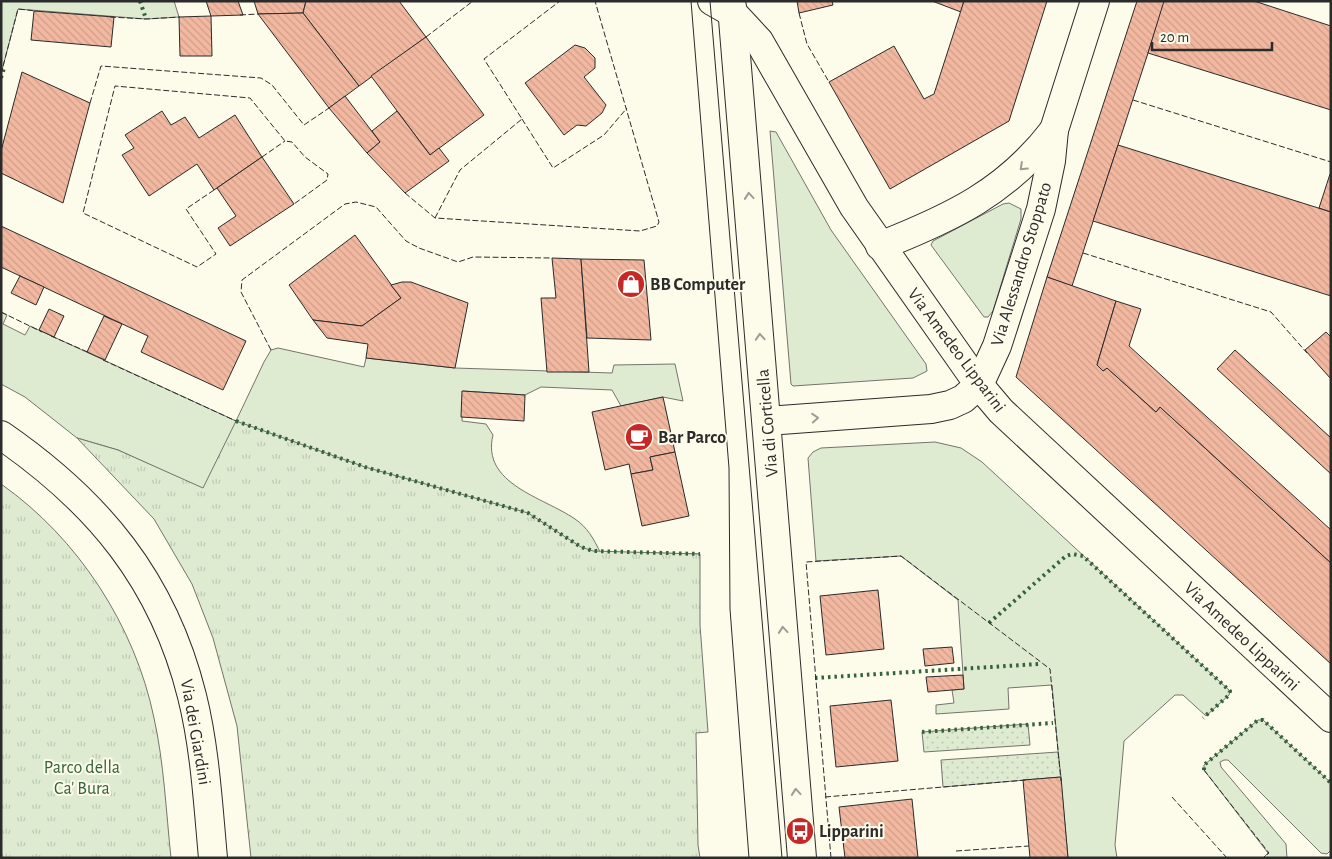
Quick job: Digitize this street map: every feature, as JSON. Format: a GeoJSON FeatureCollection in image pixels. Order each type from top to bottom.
{"type":"FeatureCollection","features":[{"type":"Feature","properties":{"kind":"street","name":"Via Alessandro Stoppato"},"geometry":{"type":"LineString","coordinates":[[766,421],[931,409],[950,405],[963,399],[979,385],[1004,328],[1041,209],[1051,161],[1054,130],[1095,1]]}},
{"type":"Feature","properties":{"kind":"street","name":"Via Amedeo Lipparini"},"geometry":{"type":"LineString","coordinates":[[726,5],[759,41],[842,187],[880,246],[979,385],[1013,424],[1331,718]]}},
{"type":"Feature","properties":{"kind":"street","name":"Via di Corticella"},"geometry":{"type":"LineString","coordinates":[[726,5],[766,421],[802,858]]}},
{"type":"Feature","properties":{"kind":"street","name":"Via Alessandro Stoppato"},"geometry":{"type":"LineString","coordinates":[[880,246],[962,210],[1013,176],[1028,162],[1054,130]]}},
{"type":"Feature","properties":{"kind":"street","name":"Via dei Giardini"},"geometry":{"type":"LineString","coordinates":[[1,435],[58,477],[85,502],[132,559],[152,593],[182,663],[193,697],[205,778],[213,858]]}},
{"type":"Feature","properties":{"kind":"green space"},"geometry":{"type":"Polygon","coordinates":[[[1,1],[174,1],[179,17],[146,19],[18,9],[1,74],[1,1]]]}},
{"type":"Feature","properties":{"kind":"green space"},"geometry":{"type":"Polygon","coordinates":[[[770,131],[776,132],[831,230],[926,364],[927,371],[913,378],[793,386],[791,384],[770,131]]]}},
{"type":"Feature","properties":{"kind":"green space"},"geometry":{"type":"Polygon","coordinates":[[[1009,203],[1021,209],[1021,219],[993,311],[988,317],[984,317],[931,245],[933,241],[1003,204],[1009,203]]]}},
{"type":"Feature","properties":{"kind":"green space"},"geometry":{"type":"Polygon","coordinates":[[[1,312],[7,315],[3,324],[25,335],[30,326],[236,421],[264,362],[271,350],[278,348],[364,367],[366,358],[455,368],[612,373],[614,365],[675,364],[683,401],[663,397],[621,406],[612,390],[541,387],[525,395],[463,391],[462,421],[486,424],[493,435],[492,452],[496,466],[505,477],[532,496],[579,522],[590,534],[600,552],[700,554],[449,602],[118,450],[77,438],[25,397],[1,384],[1,312]]]}},
{"type":"Feature","properties":{"kind":"green space"},"geometry":{"type":"Polygon","coordinates":[[[236,421],[365,467],[528,513],[581,547],[593,551],[700,554],[700,625],[708,732],[696,733],[698,845],[700,858],[251,858],[237,726],[213,638],[192,584],[154,519],[77,438],[118,450],[203,488],[236,421]]]}},
{"type":"Feature","properties":{"kind":"green space"},"geometry":{"type":"Polygon","coordinates":[[[935,442],[961,448],[982,462],[1230,691],[1229,695],[1206,716],[1183,695],[1175,695],[1124,741],[1115,845],[1117,858],[1068,858],[1052,685],[1008,688],[1009,709],[936,714],[936,705],[954,703],[952,690],[964,689],[958,600],[901,556],[816,561],[808,458],[813,452],[821,448],[935,442]]]}},
{"type":"Feature","properties":{"kind":"green space","name":"Parco della Ca' Bura"},"geometry":{"type":"Polygon","coordinates":[[[1,484],[55,530],[78,558],[118,618],[133,650],[154,718],[162,770],[171,858],[1,858],[1,484]]]}},
{"type":"Feature","properties":{"kind":"green space"},"geometry":{"type":"Polygon","coordinates":[[[1258,720],[1263,720],[1331,783],[1331,850],[1327,854],[1321,853],[1228,760],[1224,760],[1220,762],[1221,767],[1286,844],[1287,858],[1263,858],[1268,853],[1204,770],[1204,765],[1258,720]]]}},
{"type":"Feature","properties":{"kind":"green space"},"geometry":{"type":"Polygon","coordinates":[[[1028,724],[1030,745],[924,752],[922,732],[1028,724]]]}},
{"type":"Feature","properties":{"kind":"green space"},"geometry":{"type":"Polygon","coordinates":[[[1058,752],[1061,777],[943,787],[941,760],[1058,752]]]}},
{"type":"Feature","properties":{"kind":"building"},"geometry":{"type":"Polygon","coordinates":[[[206,1],[238,1],[243,15],[211,16],[206,1]]]}},
{"type":"Feature","properties":{"kind":"building"},"geometry":{"type":"Polygon","coordinates":[[[254,1],[306,1],[303,13],[258,14],[254,1]]]}},
{"type":"Feature","properties":{"kind":"building"},"geometry":{"type":"Polygon","coordinates":[[[306,1],[399,1],[426,37],[359,86],[303,13],[306,1]]]}},
{"type":"Feature","properties":{"kind":"building"},"geometry":{"type":"Polygon","coordinates":[[[797,1],[832,1],[833,5],[799,13],[797,1]]]}},
{"type":"Feature","properties":{"kind":"building"},"geometry":{"type":"Polygon","coordinates":[[[932,1],[964,1],[961,12],[932,1]]]}},
{"type":"Feature","properties":{"kind":"building"},"geometry":{"type":"Polygon","coordinates":[[[964,1],[1047,1],[1009,121],[890,189],[829,82],[894,46],[924,99],[934,94],[964,1]]]}},
{"type":"Feature","properties":{"kind":"building"},"geometry":{"type":"Polygon","coordinates":[[[1137,1],[1165,1],[1072,286],[1047,277],[1137,1]]]}},
{"type":"Feature","properties":{"kind":"building"},"geometry":{"type":"Polygon","coordinates":[[[1164,1],[1254,1],[1331,26],[1331,110],[1148,53],[1164,1]]]}},
{"type":"Feature","properties":{"kind":"building"},"geometry":{"type":"Polygon","coordinates":[[[34,11],[114,17],[111,47],[31,40],[34,11]]]}},
{"type":"Feature","properties":{"kind":"building"},"geometry":{"type":"Polygon","coordinates":[[[303,13],[359,86],[329,108],[258,14],[303,13]]]}},
{"type":"Feature","properties":{"kind":"building"},"geometry":{"type":"Polygon","coordinates":[[[211,16],[212,56],[180,56],[179,17],[211,16]]]}},
{"type":"Feature","properties":{"kind":"building"},"geometry":{"type":"Polygon","coordinates":[[[426,37],[484,115],[430,155],[371,76],[426,37]]]}},
{"type":"Feature","properties":{"kind":"building"},"geometry":{"type":"Polygon","coordinates":[[[575,45],[585,48],[595,58],[595,68],[584,77],[606,105],[602,113],[586,126],[577,125],[564,135],[525,83],[575,45]]]}},
{"type":"Feature","properties":{"kind":"building"},"geometry":{"type":"Polygon","coordinates":[[[22,72],[90,103],[63,203],[1,173],[1,151],[22,72]]]}},
{"type":"Feature","properties":{"kind":"building"},"geometry":{"type":"Polygon","coordinates":[[[345,96],[380,142],[367,153],[329,108],[345,96]]]}},
{"type":"Feature","properties":{"kind":"building"},"geometry":{"type":"Polygon","coordinates":[[[162,111],[171,125],[185,117],[199,138],[235,115],[262,157],[214,190],[197,164],[149,196],[122,155],[134,148],[125,135],[162,111]]]}},
{"type":"Feature","properties":{"kind":"building"},"geometry":{"type":"Polygon","coordinates":[[[397,111],[430,155],[439,148],[449,161],[405,193],[367,153],[380,142],[372,131],[397,111]]]}},
{"type":"Feature","properties":{"kind":"building"},"geometry":{"type":"Polygon","coordinates":[[[1118,145],[1331,212],[1331,296],[1093,221],[1118,145]]]}},
{"type":"Feature","properties":{"kind":"building"},"geometry":{"type":"Polygon","coordinates":[[[262,157],[294,204],[230,246],[218,228],[236,216],[217,188],[262,157]]]}},
{"type":"Feature","properties":{"kind":"building"},"geometry":{"type":"Polygon","coordinates":[[[1331,174],[1331,212],[1319,208],[1331,174]]]}},
{"type":"Feature","properties":{"kind":"building"},"geometry":{"type":"Polygon","coordinates":[[[1,226],[246,341],[223,390],[141,352],[148,336],[1,267],[1,226]]]}},
{"type":"Feature","properties":{"kind":"building"},"geometry":{"type":"Polygon","coordinates":[[[355,235],[401,298],[362,326],[313,320],[289,285],[355,235]]]}},
{"type":"Feature","properties":{"kind":"building"},"geometry":{"type":"Polygon","coordinates":[[[552,258],[581,259],[589,372],[547,372],[541,298],[556,298],[552,258]]]}},
{"type":"Feature","properties":{"kind":"building"},"geometry":{"type":"Polygon","coordinates":[[[581,259],[644,260],[651,340],[587,338],[581,259]]]}},
{"type":"Feature","properties":{"kind":"building"},"geometry":{"type":"Polygon","coordinates":[[[20,276],[44,287],[36,305],[11,293],[20,276]]]}},
{"type":"Feature","properties":{"kind":"building"},"geometry":{"type":"Polygon","coordinates":[[[1047,277],[1116,301],[1097,365],[1103,371],[1107,368],[1156,412],[1160,407],[1331,563],[1331,664],[1016,377],[1047,277]]]}},
{"type":"Feature","properties":{"kind":"building"},"geometry":{"type":"Polygon","coordinates":[[[411,282],[468,303],[455,368],[366,358],[368,344],[327,338],[313,320],[362,326],[401,298],[391,285],[411,282]]]}},
{"type":"Feature","properties":{"kind":"building"},"geometry":{"type":"Polygon","coordinates":[[[1116,301],[1141,309],[1129,346],[1331,530],[1331,563],[1160,407],[1156,412],[1107,368],[1103,371],[1097,365],[1116,301]]]}},
{"type":"Feature","properties":{"kind":"building"},"geometry":{"type":"Polygon","coordinates":[[[49,309],[64,316],[54,337],[39,330],[49,309]]]}},
{"type":"Feature","properties":{"kind":"building"},"geometry":{"type":"Polygon","coordinates":[[[104,316],[122,324],[105,360],[87,352],[104,316]]]}},
{"type":"Feature","properties":{"kind":"building"},"geometry":{"type":"Polygon","coordinates":[[[1326,332],[1331,337],[1331,379],[1305,350],[1326,332]]]}},
{"type":"Feature","properties":{"kind":"building"},"geometry":{"type":"Polygon","coordinates":[[[1235,350],[1331,438],[1331,474],[1217,369],[1235,350]]]}},
{"type":"Feature","properties":{"kind":"building"},"geometry":{"type":"Polygon","coordinates":[[[462,391],[525,395],[524,421],[461,417],[462,391]]]}},
{"type":"Feature","properties":{"kind":"building"},"geometry":{"type":"Polygon","coordinates":[[[663,397],[675,452],[650,457],[653,470],[631,474],[629,464],[605,470],[592,412],[663,397]]]}},
{"type":"Feature","properties":{"kind":"building"},"geometry":{"type":"Polygon","coordinates":[[[675,452],[689,516],[642,526],[631,474],[653,470],[650,457],[675,452]]]}},
{"type":"Feature","properties":{"kind":"building"},"geometry":{"type":"Polygon","coordinates":[[[878,590],[884,649],[826,655],[820,596],[878,590]]]}},
{"type":"Feature","properties":{"kind":"building"},"geometry":{"type":"Polygon","coordinates":[[[952,647],[954,663],[925,666],[923,649],[952,647]]]}},
{"type":"Feature","properties":{"kind":"building"},"geometry":{"type":"Polygon","coordinates":[[[963,675],[964,689],[928,692],[926,677],[963,675]]]}},
{"type":"Feature","properties":{"kind":"building"},"geometry":{"type":"Polygon","coordinates":[[[891,700],[898,761],[836,767],[830,706],[891,700]]]}},
{"type":"Feature","properties":{"kind":"building"},"geometry":{"type":"Polygon","coordinates":[[[1061,777],[1068,858],[1030,858],[1023,780],[1061,777]]]}},
{"type":"Feature","properties":{"kind":"building"},"geometry":{"type":"Polygon","coordinates":[[[912,799],[918,858],[845,858],[839,807],[912,799]]]}},
{"type":"Feature","properties":{"kind":"tram line"},"geometry":{"type":"LineString","coordinates":[[691,1],[729,468],[730,609],[749,858]]}},
{"type":"Feature","properties":{"kind":"tram line"},"geometry":{"type":"LineString","coordinates":[[710,1],[782,858]]}},
{"type":"Feature","properties":{"kind":"hedge"},"geometry":{"type":"LineString","coordinates":[[140,1],[146,19]]}},
{"type":"Feature","properties":{"kind":"hedge"},"geometry":{"type":"LineString","coordinates":[[1,78],[4,68]]}},
{"type":"Feature","properties":{"kind":"hedge"},"geometry":{"type":"LineString","coordinates":[[236,421],[365,467],[528,513],[581,547],[593,551],[700,554]]}},
{"type":"Feature","properties":{"kind":"hedge"},"geometry":{"type":"LineString","coordinates":[[989,623],[1066,556],[1072,554],[1083,556],[1230,691],[1229,695],[1203,718]]}},
{"type":"Feature","properties":{"kind":"hedge"},"geometry":{"type":"LineString","coordinates":[[815,678],[1039,664]]}},
{"type":"Feature","properties":{"kind":"hedge"},"geometry":{"type":"LineString","coordinates":[[1204,770],[1204,765],[1258,720],[1263,720],[1331,783]]}},
{"type":"Feature","properties":{"kind":"hedge"},"geometry":{"type":"LineString","coordinates":[[922,732],[1053,723]]}},
{"type":"Feature","properties":{"kind":"fence"},"geometry":{"type":"LineString","coordinates":[[426,37],[473,1]]}},
{"type":"Feature","properties":{"kind":"fence"},"geometry":{"type":"LineString","coordinates":[[435,218],[460,170],[522,119],[484,59],[560,1]]}},
{"type":"Feature","properties":{"kind":"fence"},"geometry":{"type":"LineString","coordinates":[[405,193],[435,218],[640,231],[657,226],[659,222],[595,1]]}},
{"type":"Feature","properties":{"kind":"fence"},"geometry":{"type":"LineString","coordinates":[[1,74],[18,9],[36,11]]}},
{"type":"Feature","properties":{"kind":"fence"},"geometry":{"type":"LineString","coordinates":[[799,13],[807,44],[829,82]]}},
{"type":"Feature","properties":{"kind":"fence"},"geometry":{"type":"LineString","coordinates":[[240,15],[258,14]]}},
{"type":"Feature","properties":{"kind":"fence"},"geometry":{"type":"LineString","coordinates":[[110,17],[146,19],[180,17]]}},
{"type":"Feature","properties":{"kind":"fence"},"geometry":{"type":"LineString","coordinates":[[90,103],[101,66],[261,78],[272,85],[304,125],[329,108]]}},
{"type":"Feature","properties":{"kind":"fence"},"geometry":{"type":"LineString","coordinates":[[214,190],[186,209],[216,254],[197,267],[83,213],[115,86],[250,98],[285,141],[292,142],[305,157],[328,174],[327,180],[294,204]]}},
{"type":"Feature","properties":{"kind":"fence"},"geometry":{"type":"LineString","coordinates":[[1133,100],[1331,162]]}},
{"type":"Feature","properties":{"kind":"fence"},"geometry":{"type":"LineString","coordinates":[[522,119],[553,168],[604,135],[627,108]]}},
{"type":"Feature","properties":{"kind":"fence"},"geometry":{"type":"LineString","coordinates":[[262,157],[285,141]]}},
{"type":"Feature","properties":{"kind":"fence"},"geometry":{"type":"LineString","coordinates":[[271,350],[241,292],[242,280],[345,204],[356,202],[376,207],[406,241],[419,248],[458,262],[473,257],[552,258]]}},
{"type":"Feature","properties":{"kind":"fence"},"geometry":{"type":"LineString","coordinates":[[1083,253],[1271,312],[1307,353]]}},
{"type":"Feature","properties":{"kind":"fence"},"geometry":{"type":"LineString","coordinates":[[1,312],[42,332]]}},
{"type":"Feature","properties":{"kind":"fence"},"geometry":{"type":"LineString","coordinates":[[51,336],[90,353]]}},
{"type":"Feature","properties":{"kind":"fence"},"geometry":{"type":"LineString","coordinates":[[103,360],[236,421]]}},
{"type":"Feature","properties":{"kind":"fence"},"geometry":{"type":"LineString","coordinates":[[831,858],[806,562],[901,556],[1050,669],[1061,781]]}},
{"type":"Feature","properties":{"kind":"fence"},"geometry":{"type":"LineString","coordinates":[[1204,770],[1269,853],[1263,858]]}},
{"type":"Feature","properties":{"kind":"fence"},"geometry":{"type":"LineString","coordinates":[[825,797],[1026,780]]}},
{"type":"Feature","properties":{"kind":"fence"},"geometry":{"type":"LineString","coordinates":[[1172,797],[1227,858]]}},
{"type":"Feature","properties":{"kind":"fence"},"geometry":{"type":"LineString","coordinates":[[956,851],[1029,846]]}},
{"type":"Feature","properties":{"kind":"place","name":"BB Computer"},"geometry":{"type":"Point","coordinates":[631,284]}},
{"type":"Feature","properties":{"kind":"place","name":"Bar Parco"},"geometry":{"type":"Point","coordinates":[639,437]}},
{"type":"Feature","properties":{"kind":"place","name":"Lipparini"},"geometry":{"type":"Point","coordinates":[800,831]}}]}
